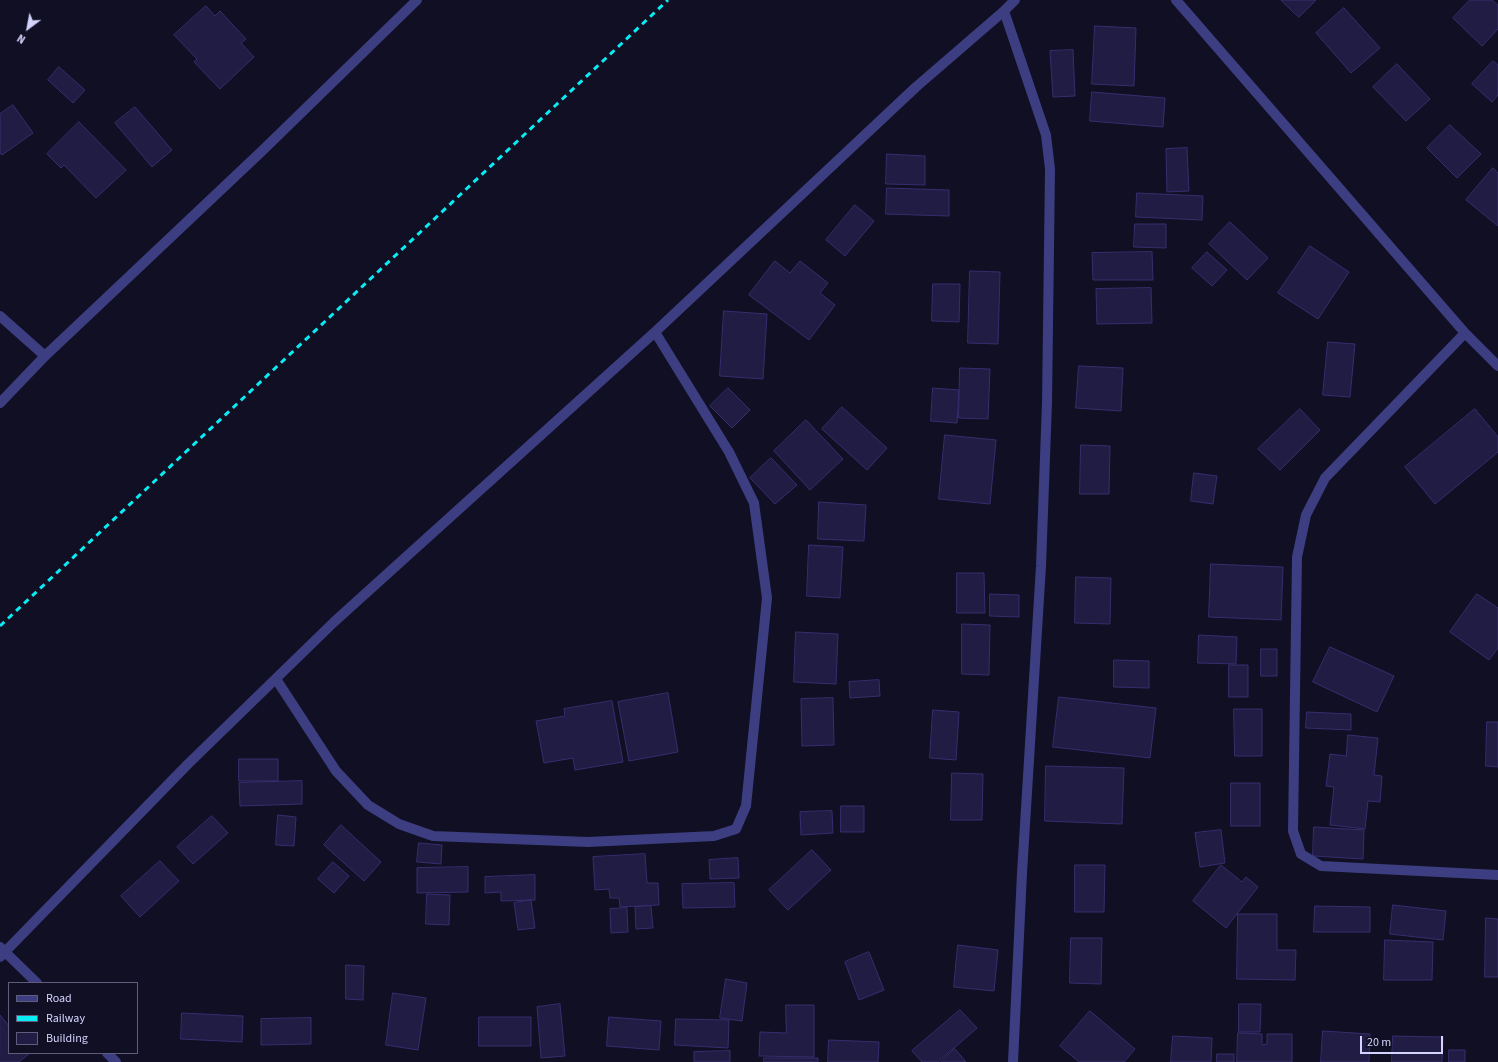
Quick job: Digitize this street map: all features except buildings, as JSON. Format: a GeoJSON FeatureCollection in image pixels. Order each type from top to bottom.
{"type":"FeatureCollection","features":[{"type":"Feature","properties":{"kind":"street"},"geometry":{"type":"LineString","coordinates":[[0,403],[45,356],[258,155],[417,0]]}},
{"type":"Feature","properties":{"kind":"street"},"geometry":{"type":"LineString","coordinates":[[37,982],[2,952],[188,764],[334,622],[655,332],[916,87],[1014,0]]}},
{"type":"Feature","properties":{"kind":"street"},"geometry":{"type":"LineString","coordinates":[[1176,0],[1465,333],[1498,366]]}},
{"type":"Feature","properties":{"kind":"street"},"geometry":{"type":"LineString","coordinates":[[1004,10],[1046,136],[1050,170],[1047,403],[1041,566],[1022,873],[1014,1062]]}},
{"type":"Feature","properties":{"kind":"street"},"geometry":{"type":"LineString","coordinates":[[0,316],[45,356]]}},
{"type":"Feature","properties":{"kind":"street"},"geometry":{"type":"LineString","coordinates":[[276,679],[336,771],[368,805],[399,824],[433,836],[588,842],[714,836],[736,829],[746,806],[767,598],[754,504],[729,452],[655,332]]}},
{"type":"Feature","properties":{"kind":"street"},"geometry":{"type":"LineString","coordinates":[[1465,333],[1325,478],[1306,516],[1296,557],[1293,831],[1301,854],[1321,866],[1498,875]]}},
{"type":"Feature","properties":{"kind":"street"},"geometry":{"type":"LineString","coordinates":[[108,1054],[116,1062]]}},
{"type":"Feature","properties":{"kind":"railway"},"geometry":{"type":"LineString","coordinates":[[0,626],[668,0]]}}]}
